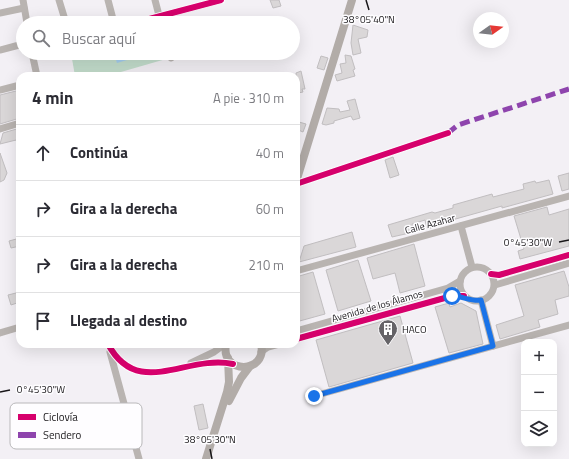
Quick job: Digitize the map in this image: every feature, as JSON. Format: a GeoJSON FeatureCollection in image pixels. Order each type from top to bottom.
{"type":"FeatureCollection","features":[{"type":"Feature","properties":{"kind":"main road"},"geometry":{"type":"LineString","coordinates":[[300,164],[352,0]]}},
{"type":"Feature","properties":{"kind":"main road"},"geometry":{"type":"LineString","coordinates":[[206,459],[227,392],[230,362],[227,348]]}},
{"type":"Feature","properties":{"kind":"main road"},"geometry":{"type":"LineString","coordinates":[[230,362],[244,368],[250,366],[256,363],[261,348]]}},
{"type":"Feature","properties":{"kind":"main road"},"geometry":{"type":"LineString","coordinates":[[216,431],[233,393],[250,366]]}},
{"type":"Feature","properties":{"kind":"street"},"geometry":{"type":"LineString","coordinates":[[23,0],[26,16]]}},
{"type":"Feature","properties":{"kind":"street"},"geometry":{"type":"LineString","coordinates":[[59,0],[64,16]]}},
{"type":"Feature","properties":{"kind":"street"},"geometry":{"type":"LineString","coordinates":[[108,0],[112,16]]}},
{"type":"Feature","properties":{"kind":"street"},"geometry":{"type":"LineString","coordinates":[[155,0],[160,16]]}},
{"type":"Feature","properties":{"kind":"street"},"geometry":{"type":"LineString","coordinates":[[173,16],[221,0]]}},
{"type":"Feature","properties":{"kind":"street"},"geometry":{"type":"LineString","coordinates":[[0,13],[24,8]]}},
{"type":"Feature","properties":{"kind":"street"},"geometry":{"type":"LineString","coordinates":[[0,50],[16,46]]}},
{"type":"Feature","properties":{"kind":"street"},"geometry":{"type":"LineString","coordinates":[[34,60],[36,72]]}},
{"type":"Feature","properties":{"kind":"street"},"geometry":{"type":"LineString","coordinates":[[0,90],[16,86]]}},
{"type":"Feature","properties":{"kind":"street"},"geometry":{"type":"LineString","coordinates":[[0,129],[16,124]]}},
{"type":"Feature","properties":{"kind":"street"},"geometry":{"type":"LineString","coordinates":[[300,182],[448,133]]}},
{"type":"Feature","properties":{"kind":"street","name":"Calle Azahar"},"geometry":{"type":"LineString","coordinates":[[300,270],[569,196]]}},
{"type":"Feature","properties":{"kind":"street"},"geometry":{"type":"LineString","coordinates":[[461,226],[472,267]]}},
{"type":"Feature","properties":{"kind":"street"},"geometry":{"type":"LineString","coordinates":[[569,255],[499,275],[491,274],[483,268],[472,267],[465,271],[460,281],[460,286],[464,296],[476,301],[481,300],[489,296],[495,285],[569,263]]}},
{"type":"Feature","properties":{"kind":"street"},"geometry":{"type":"LineString","coordinates":[[491,274],[495,285]]}},
{"type":"Feature","properties":{"kind":"street","name":"Avenida de los Álamos"},"geometry":{"type":"LineString","coordinates":[[300,330],[448,288],[460,281]]}},
{"type":"Feature","properties":{"kind":"street","name":"Avenida de los Álamos"},"geometry":{"type":"LineString","coordinates":[[300,338],[452,296],[464,296]]}},
{"type":"Feature","properties":{"kind":"street"},"geometry":{"type":"LineString","coordinates":[[481,300],[493,346]]}},
{"type":"Feature","properties":{"kind":"street"},"geometry":{"type":"LineString","coordinates":[[314,396],[569,325]]}},
{"type":"Feature","properties":{"kind":"street"},"geometry":{"type":"LineString","coordinates":[[0,333],[16,328]]}},
{"type":"Feature","properties":{"kind":"street"},"geometry":{"type":"LineString","coordinates":[[109,348],[124,403]]}},
{"type":"Feature","properties":{"kind":"street"},"geometry":{"type":"LineString","coordinates":[[111,348],[119,361],[127,367],[142,373],[153,374],[188,365],[230,362]]}},
{"type":"Feature","properties":{"kind":"street"},"geometry":{"type":"LineString","coordinates":[[188,365],[219,348]]}},
{"type":"Feature","properties":{"kind":"street"},"geometry":{"type":"LineString","coordinates":[[215,363],[222,367],[229,376]]}},
{"type":"Feature","properties":{"kind":"street"},"geometry":{"type":"LineString","coordinates":[[136,449],[139,459]]}},
{"type":"Feature","properties":{"kind":"green space"},"geometry":{"type":"Polygon","coordinates":[[[72,60],[163,60],[121,72],[74,72],[72,60]]]}},
{"type":"Feature","properties":{"kind":"water"},"geometry":{"type":"Polygon","coordinates":[[[116,60],[127,60],[117,63],[116,60]]]}},
{"type":"Feature","properties":{"kind":"building"},"geometry":{"type":"Polygon","coordinates":[[[270,0],[279,0],[281,6],[273,8],[270,0]]]}},
{"type":"Feature","properties":{"kind":"building"},"geometry":{"type":"Polygon","coordinates":[[[353,25],[368,30],[367,37],[358,39],[361,53],[353,55],[351,43],[353,25]]]}},
{"type":"Feature","properties":{"kind":"building"},"geometry":{"type":"Polygon","coordinates":[[[345,55],[351,56],[355,69],[353,70],[355,76],[337,81],[335,75],[342,73],[340,64],[346,63],[345,55]]]}},
{"type":"Feature","properties":{"kind":"building"},"geometry":{"type":"Polygon","coordinates":[[[321,56],[328,58],[324,70],[317,68],[321,56]]]}},
{"type":"Feature","properties":{"kind":"building"},"geometry":{"type":"Polygon","coordinates":[[[301,71],[305,89],[302,89],[303,92],[300,93],[300,72],[298,72],[301,71]]]}},
{"type":"Feature","properties":{"kind":"building"},"geometry":{"type":"Polygon","coordinates":[[[16,91],[16,119],[0,124],[0,95],[16,91]]]}},
{"type":"Feature","properties":{"kind":"building"},"geometry":{"type":"Polygon","coordinates":[[[355,99],[360,118],[353,120],[351,116],[334,121],[334,123],[326,125],[322,124],[327,108],[339,109],[340,112],[350,110],[347,101],[355,99]]]}},
{"type":"Feature","properties":{"kind":"building"},"geometry":{"type":"Polygon","coordinates":[[[300,122],[306,124],[303,132],[300,131],[300,122]]]}},
{"type":"Feature","properties":{"kind":"building"},"geometry":{"type":"Polygon","coordinates":[[[16,129],[16,140],[0,144],[3,133],[16,129]]]}},
{"type":"Feature","properties":{"kind":"building"},"geometry":{"type":"Polygon","coordinates":[[[0,153],[7,173],[4,180],[0,182],[0,153]]]}},
{"type":"Feature","properties":{"kind":"building"},"geometry":{"type":"Polygon","coordinates":[[[393,157],[399,175],[390,178],[385,160],[393,157]]]}},
{"type":"Feature","properties":{"kind":"building"},"geometry":{"type":"Polygon","coordinates":[[[569,173],[569,189],[562,191],[558,176],[569,173]]]}},
{"type":"Feature","properties":{"kind":"building"},"geometry":{"type":"Polygon","coordinates":[[[549,180],[553,194],[452,220],[453,222],[427,229],[425,220],[412,224],[414,232],[392,237],[388,225],[432,212],[435,213],[453,208],[453,205],[492,194],[493,197],[524,189],[523,184],[549,180]]]}},
{"type":"Feature","properties":{"kind":"building"},"geometry":{"type":"Polygon","coordinates":[[[547,207],[549,215],[569,209],[569,246],[520,259],[518,251],[524,249],[514,216],[547,207]]]}},
{"type":"Feature","properties":{"kind":"building"},"geometry":{"type":"Polygon","coordinates":[[[352,232],[356,247],[300,262],[304,246],[352,232]]]}},
{"type":"Feature","properties":{"kind":"building"},"geometry":{"type":"Polygon","coordinates":[[[16,239],[16,247],[11,248],[9,241],[16,239]]]}},
{"type":"Feature","properties":{"kind":"building"},"geometry":{"type":"Polygon","coordinates":[[[414,244],[425,286],[400,293],[395,273],[373,279],[367,258],[414,244]]]}},
{"type":"Feature","properties":{"kind":"building"},"geometry":{"type":"Polygon","coordinates":[[[358,260],[371,301],[338,311],[326,270],[358,260]]]}},
{"type":"Feature","properties":{"kind":"building"},"geometry":{"type":"Polygon","coordinates":[[[564,271],[569,287],[569,296],[555,300],[558,314],[538,320],[540,327],[500,339],[496,325],[524,316],[515,285],[564,271]]]}},
{"type":"Feature","properties":{"kind":"building"},"geometry":{"type":"Polygon","coordinates":[[[313,272],[325,314],[300,321],[300,276],[313,272]]]}},
{"type":"Feature","properties":{"kind":"building"},"geometry":{"type":"Polygon","coordinates":[[[16,293],[16,303],[11,305],[8,295],[16,293]]]}},
{"type":"Feature","properties":{"kind":"building"},"geometry":{"type":"Polygon","coordinates":[[[449,303],[450,307],[461,303],[476,311],[483,344],[449,353],[435,307],[449,303]]]}},
{"type":"Feature","properties":{"kind":"building"},"geometry":{"type":"Polygon","coordinates":[[[400,316],[413,363],[329,387],[316,340],[400,316]]]}},
{"type":"Feature","properties":{"kind":"building"},"geometry":{"type":"Polygon","coordinates":[[[203,404],[208,428],[199,430],[194,406],[203,404]]]}},
{"type":"Feature","properties":{"kind":"marked path"},"geometry":{"type":"LineString","coordinates":[[448,133],[458,125],[569,89]]}},
{"type":"Feature","properties":{"kind":"cycle path"},"geometry":{"type":"LineString","coordinates":[[160,16],[221,0]]}},
{"type":"Feature","properties":{"kind":"cycle path"},"geometry":{"type":"LineString","coordinates":[[300,183],[448,133]]}},
{"type":"Feature","properties":{"kind":"cycle path"},"geometry":{"type":"LineString","coordinates":[[491,274],[499,275],[569,255]]}},
{"type":"Feature","properties":{"kind":"cycle path"},"geometry":{"type":"LineString","coordinates":[[300,338],[452,296],[464,296]]}},
{"type":"Feature","properties":{"kind":"cycle path"},"geometry":{"type":"LineString","coordinates":[[111,348],[120,361],[134,369],[148,372],[215,363],[233,364]]}},
{"type":"Feature","properties":{"kind":"place","name":"HACO"},"geometry":{"type":"Point","coordinates":[388,346]}},
{"type":"Feature","properties":{"kind":"route"},"geometry":{"type":"LineString","coordinates":[[314,396],[493,346],[481,300],[476,301],[464,296],[452,296]]}}]}
